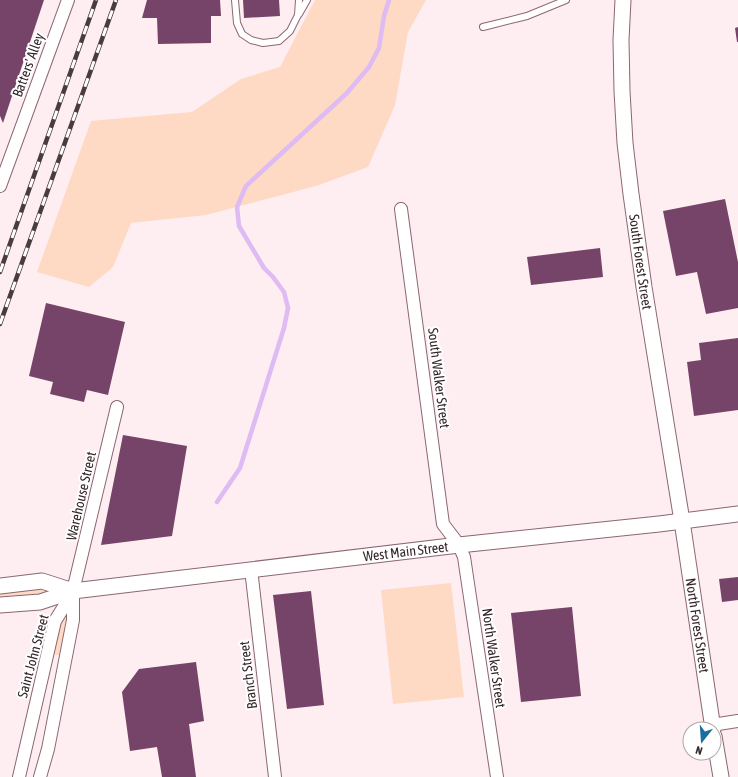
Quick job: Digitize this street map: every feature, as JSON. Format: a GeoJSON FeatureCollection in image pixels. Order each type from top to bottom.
{"type":"FeatureCollection","features":[{"type":"Feature","properties":{"kind":"street","name":"Batters' Alley"},"geometry":{"type":"LineString","coordinates":[[0,186],[68,0]]}},
{"type":"Feature","properties":{"kind":"street","name":"South Forest Street"},"geometry":{"type":"LineString","coordinates":[[623,0],[622,91],[628,172],[644,287],[682,521]]}},
{"type":"Feature","properties":{"kind":"street","name":"South Walker Street"},"geometry":{"type":"LineString","coordinates":[[401,209],[443,524],[459,545]]}},
{"type":"Feature","properties":{"kind":"street","name":"Warehouse Street"},"geometry":{"type":"LineString","coordinates":[[73,591],[117,407]]}},
{"type":"Feature","properties":{"kind":"street","name":"West Main Street"},"geometry":{"type":"LineString","coordinates":[[0,606],[40,602],[73,591],[251,569],[738,514]]}},
{"type":"Feature","properties":{"kind":"street","name":"North Forest Street"},"geometry":{"type":"LineString","coordinates":[[682,521],[712,721]]}},
{"type":"Feature","properties":{"kind":"street","name":"North Walker Street"},"geometry":{"type":"LineString","coordinates":[[459,545],[464,557],[497,777]]}},
{"type":"Feature","properties":{"kind":"street","name":"Branch Street"},"geometry":{"type":"LineString","coordinates":[[251,569],[275,777]]}},
{"type":"Feature","properties":{"kind":"street","name":"West Main Street"},"geometry":{"type":"LineString","coordinates":[[0,586],[42,581],[73,591]]}},
{"type":"Feature","properties":{"kind":"street","name":"Saint John Street"},"geometry":{"type":"LineString","coordinates":[[19,777],[55,621],[73,591]]}},
{"type":"Feature","properties":{"kind":"street","name":"Saint John Street"},"geometry":{"type":"LineString","coordinates":[[40,777],[48,749],[73,620],[73,591]]}},
{"type":"Feature","properties":{"kind":"street"},"geometry":{"type":"LineString","coordinates":[[722,727],[738,721]]}},
{"type":"Feature","properties":{"kind":"street","name":"North Forest Street"},"geometry":{"type":"LineString","coordinates":[[718,761],[721,777]]}},
{"type":"Feature","properties":{"kind":"lane"},"geometry":{"type":"LineString","coordinates":[[235,0],[237,23],[242,34],[251,40],[263,43],[280,41],[290,31],[307,0]]}},
{"type":"Feature","properties":{"kind":"lane"},"geometry":{"type":"LineString","coordinates":[[298,15],[299,0]]}},
{"type":"Feature","properties":{"kind":"lane"},"geometry":{"type":"LineString","coordinates":[[483,27],[527,16],[566,0]]}},
{"type":"Feature","properties":{"kind":"shaded area"},"geometry":{"type":"Polygon","coordinates":[[[315,0],[426,0],[408,32],[395,105],[368,167],[316,186],[206,215],[131,223],[113,267],[89,287],[37,272],[91,121],[192,112],[241,79],[280,67],[315,0]]]}},
{"type":"Feature","properties":{"kind":"shaded area"},"geometry":{"type":"Polygon","coordinates":[[[451,583],[464,697],[393,704],[381,590],[451,583]]]}},
{"type":"Feature","properties":{"kind":"shaded area"},"geometry":{"type":"Polygon","coordinates":[[[41,588],[46,590],[44,595],[0,600],[0,592],[41,588]]]}},
{"type":"Feature","properties":{"kind":"shaded area"},"geometry":{"type":"Polygon","coordinates":[[[63,616],[67,619],[60,655],[55,655],[54,652],[60,621],[63,616]]]}},
{"type":"Feature","properties":{"kind":"building"},"geometry":{"type":"Polygon","coordinates":[[[0,0],[44,0],[3,123],[0,116],[0,0]]]}},
{"type":"Feature","properties":{"kind":"building"},"geometry":{"type":"Polygon","coordinates":[[[147,0],[220,0],[221,16],[211,16],[211,43],[158,44],[157,18],[142,18],[147,0]]]}},
{"type":"Feature","properties":{"kind":"building"},"geometry":{"type":"Polygon","coordinates":[[[243,0],[279,0],[280,16],[244,18],[243,0]]]}},
{"type":"Feature","properties":{"kind":"building"},"geometry":{"type":"Polygon","coordinates":[[[738,27],[738,42],[737,42],[735,28],[738,27]]]}},
{"type":"Feature","properties":{"kind":"building"},"geometry":{"type":"Polygon","coordinates":[[[725,199],[738,262],[738,308],[706,314],[697,272],[676,276],[663,211],[725,199]]]}},
{"type":"Feature","properties":{"kind":"building"},"geometry":{"type":"Polygon","coordinates":[[[600,248],[603,277],[531,285],[527,257],[600,248]]]}},
{"type":"Feature","properties":{"kind":"building"},"geometry":{"type":"Polygon","coordinates":[[[46,303],[125,322],[108,395],[87,390],[84,402],[50,394],[53,382],[29,376],[46,303]]]}},
{"type":"Feature","properties":{"kind":"building"},"geometry":{"type":"Polygon","coordinates":[[[738,338],[738,410],[694,416],[687,362],[701,360],[699,343],[738,338]]]}},
{"type":"Feature","properties":{"kind":"building"},"geometry":{"type":"Polygon","coordinates":[[[123,435],[187,446],[172,536],[101,545],[123,435]]]}},
{"type":"Feature","properties":{"kind":"building"},"geometry":{"type":"Polygon","coordinates":[[[738,577],[738,600],[722,602],[719,579],[738,577]]]}},
{"type":"Feature","properties":{"kind":"building"},"geometry":{"type":"Polygon","coordinates":[[[311,591],[324,705],[287,709],[273,595],[311,591]]]}},
{"type":"Feature","properties":{"kind":"building"},"geometry":{"type":"Polygon","coordinates":[[[572,607],[581,696],[521,702],[511,613],[572,607]]]}},
{"type":"Feature","properties":{"kind":"building"},"geometry":{"type":"Polygon","coordinates":[[[196,662],[204,721],[189,724],[196,777],[162,777],[157,747],[130,751],[122,692],[139,669],[196,662]]]}},
{"type":"Feature","properties":{"kind":"waterway"},"geometry":{"type":"LineString","coordinates":[[217,502],[240,468],[284,328],[288,308],[284,292],[264,268],[239,226],[237,207],[246,186],[347,93],[369,67],[379,48],[384,16],[389,0]]}},
{"type":"Feature","properties":{"kind":"railway"},"geometry":{"type":"LineString","coordinates":[[0,272],[96,0]]}},
{"type":"Feature","properties":{"kind":"railway"},"geometry":{"type":"LineString","coordinates":[[0,324],[116,0]]}}]}
